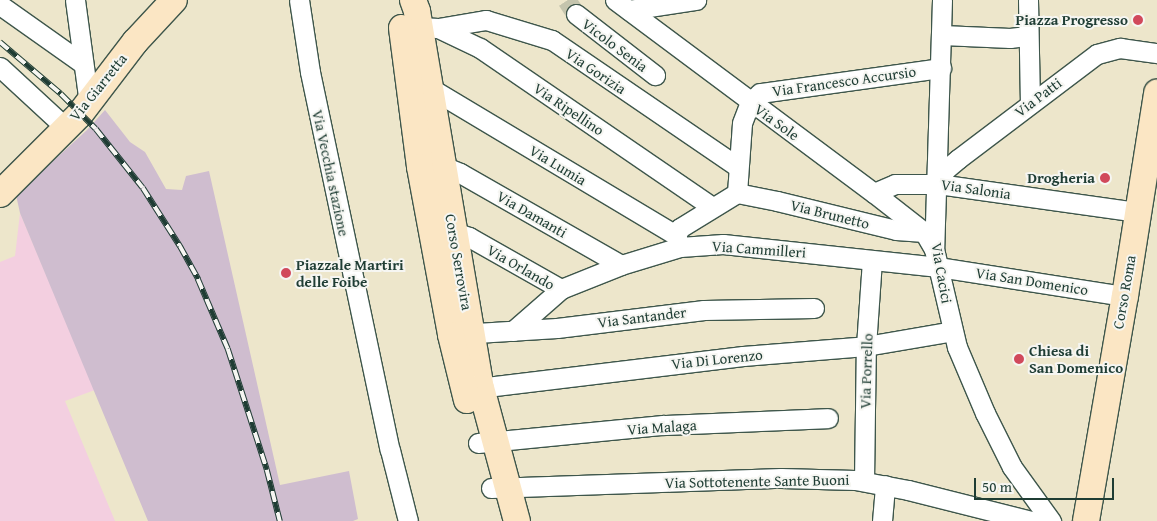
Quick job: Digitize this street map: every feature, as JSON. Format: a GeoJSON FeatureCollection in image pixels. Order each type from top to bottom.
{"type":"FeatureCollection","features":[{"type":"Feature","properties":{"kind":"main road","name":"Via Giarretta"},"geometry":{"type":"LineString","coordinates":[[0,194],[89,104],[135,42],[174,0]]}},
{"type":"Feature","properties":{"kind":"main road","name":"Corso Serrovira"},"geometry":{"type":"LineString","coordinates":[[414,15],[420,89],[461,334],[472,388],[499,487],[517,521]]}},
{"type":"Feature","properties":{"kind":"main road","name":"Corso Roma"},"geometry":{"type":"LineString","coordinates":[[1086,521],[1125,296],[1157,93]]}},
{"type":"Feature","properties":{"kind":"main road","name":"Corso Serrovira"},"geometry":{"type":"LineString","coordinates":[[499,487],[500,521]]}},
{"type":"Feature","properties":{"kind":"street"},"geometry":{"type":"LineString","coordinates":[[74,0],[89,104]]}},
{"type":"Feature","properties":{"kind":"street","name":"Via Vecchia stazione"},"geometry":{"type":"LineString","coordinates":[[299,0],[312,82],[390,450],[408,521]]}},
{"type":"Feature","properties":{"kind":"street"},"geometry":{"type":"LineString","coordinates":[[622,5],[696,0]]}},
{"type":"Feature","properties":{"kind":"street","name":"Via Cacici"},"geometry":{"type":"LineString","coordinates":[[942,0],[936,258],[952,331],[985,413],[1012,468],[1051,521]]}},
{"type":"Feature","properties":{"kind":"street"},"geometry":{"type":"LineString","coordinates":[[1028,0],[1027,36],[1030,104]]}},
{"type":"Feature","properties":{"kind":"street"},"geometry":{"type":"LineString","coordinates":[[0,5],[82,63]]}},
{"type":"Feature","properties":{"kind":"street","name":"Via Sole"},"geometry":{"type":"LineString","coordinates":[[622,5],[924,232],[936,258]]}},
{"type":"Feature","properties":{"kind":"street","name":"Vicolo Senia"},"geometry":{"type":"LineString","coordinates":[[576,14],[655,75]]}},
{"type":"Feature","properties":{"kind":"street","name":"Via Gorizia"},"geometry":{"type":"LineString","coordinates":[[414,15],[486,20],[552,40],[738,167]]}},
{"type":"Feature","properties":{"kind":"street","name":"Via Ripellino"},"geometry":{"type":"LineString","coordinates":[[414,15],[480,48],[712,207]]}},
{"type":"Feature","properties":{"kind":"street"},"geometry":{"type":"LineString","coordinates":[[942,35],[1010,38],[1027,36]]}},
{"type":"Feature","properties":{"kind":"street","name":"Via Patti"},"geometry":{"type":"LineString","coordinates":[[938,184],[944,170],[1097,54],[1120,48],[1157,53]]}},
{"type":"Feature","properties":{"kind":"street"},"geometry":{"type":"LineString","coordinates":[[0,67],[65,127]]}},
{"type":"Feature","properties":{"kind":"street","name":"Via Francesco Accursio"},"geometry":{"type":"LineString","coordinates":[[750,102],[760,93],[941,68]]}},
{"type":"Feature","properties":{"kind":"street","name":"Via Lumia"},"geometry":{"type":"LineString","coordinates":[[420,89],[678,241]]}},
{"type":"Feature","properties":{"kind":"street"},"geometry":{"type":"LineString","coordinates":[[678,241],[680,228],[712,207],[737,194],[742,123],[750,102]]}},
{"type":"Feature","properties":{"kind":"street","name":"Via Damanti"},"geometry":{"type":"LineString","coordinates":[[432,166],[468,178],[620,265]]}},
{"type":"Feature","properties":{"kind":"street","name":"Via Salonia"},"geometry":{"type":"LineString","coordinates":[[874,193],[895,184],[938,184],[1138,212]]}},
{"type":"Feature","properties":{"kind":"street","name":"Via Brunetto"},"geometry":{"type":"LineString","coordinates":[[737,194],[777,201],[896,230],[924,232]]}},
{"type":"Feature","properties":{"kind":"street","name":"Via Orlando"},"geometry":{"type":"LineString","coordinates":[[443,232],[469,237],[561,289]]}},
{"type":"Feature","properties":{"kind":"street","name":"Via Cammilleri"},"geometry":{"type":"LineString","coordinates":[[513,332],[561,289],[678,241],[872,260],[936,258]]}},
{"type":"Feature","properties":{"kind":"street","name":"Via San Domenico"},"geometry":{"type":"LineString","coordinates":[[936,258],[1125,296]]}},
{"type":"Feature","properties":{"kind":"street","name":"Via Porrello"},"geometry":{"type":"LineString","coordinates":[[864,482],[866,346],[872,260]]}},
{"type":"Feature","properties":{"kind":"street","name":"Via Santander"},"geometry":{"type":"LineString","coordinates":[[461,334],[513,332],[704,310],[814,308]]}},
{"type":"Feature","properties":{"kind":"street","name":"Via Di Lorenzo"},"geometry":{"type":"LineString","coordinates":[[472,388],[743,356],[866,346],[952,331]]}},
{"type":"Feature","properties":{"kind":"street","name":"Via Malaga"},"geometry":{"type":"LineString","coordinates":[[487,442],[663,425],[828,418]]}},
{"type":"Feature","properties":{"kind":"street","name":"Via Sottotenente Sante Buoni"},"geometry":{"type":"LineString","coordinates":[[499,487],[782,478],[864,482],[885,485],[1030,521]]}},
{"type":"Feature","properties":{"kind":"street"},"geometry":{"type":"LineString","coordinates":[[882,521],[885,485]]}},
{"type":"Feature","properties":{"kind":"shaded area"},"geometry":{"type":"Polygon","coordinates":[[[105,110],[130,142],[145,152],[166,189],[182,190],[186,176],[209,171],[280,485],[349,471],[358,519],[353,521],[148,521],[20,213],[16,195],[87,130],[105,110]]]}},
{"type":"Feature","properties":{"kind":"shaded area"},"geometry":{"type":"Polygon","coordinates":[[[20,213],[95,390],[65,401],[115,521],[0,521],[0,262],[15,256],[20,213]]]}},
{"type":"Feature","properties":{"kind":"tunnel"},"geometry":{"type":"LineString","coordinates":[[567,0],[576,14]]}},
{"type":"Feature","properties":{"kind":"railway"},"geometry":{"type":"LineString","coordinates":[[0,42],[61,94],[96,129],[143,188],[180,246],[198,279],[228,349],[267,470],[280,521]]}},
{"type":"Feature","properties":{"kind":"place","name":"Piazza Progresso"},"geometry":{"type":"Point","coordinates":[1138,20]}},
{"type":"Feature","properties":{"kind":"place","name":"Drogheria"},"geometry":{"type":"Point","coordinates":[1105,178]}},
{"type":"Feature","properties":{"kind":"place","name":"Piazzale Martiri delle Foibe"},"geometry":{"type":"Point","coordinates":[286,273]}},
{"type":"Feature","properties":{"kind":"place","name":"Chiesa di San Domenico"},"geometry":{"type":"Point","coordinates":[1019,359]}}]}
